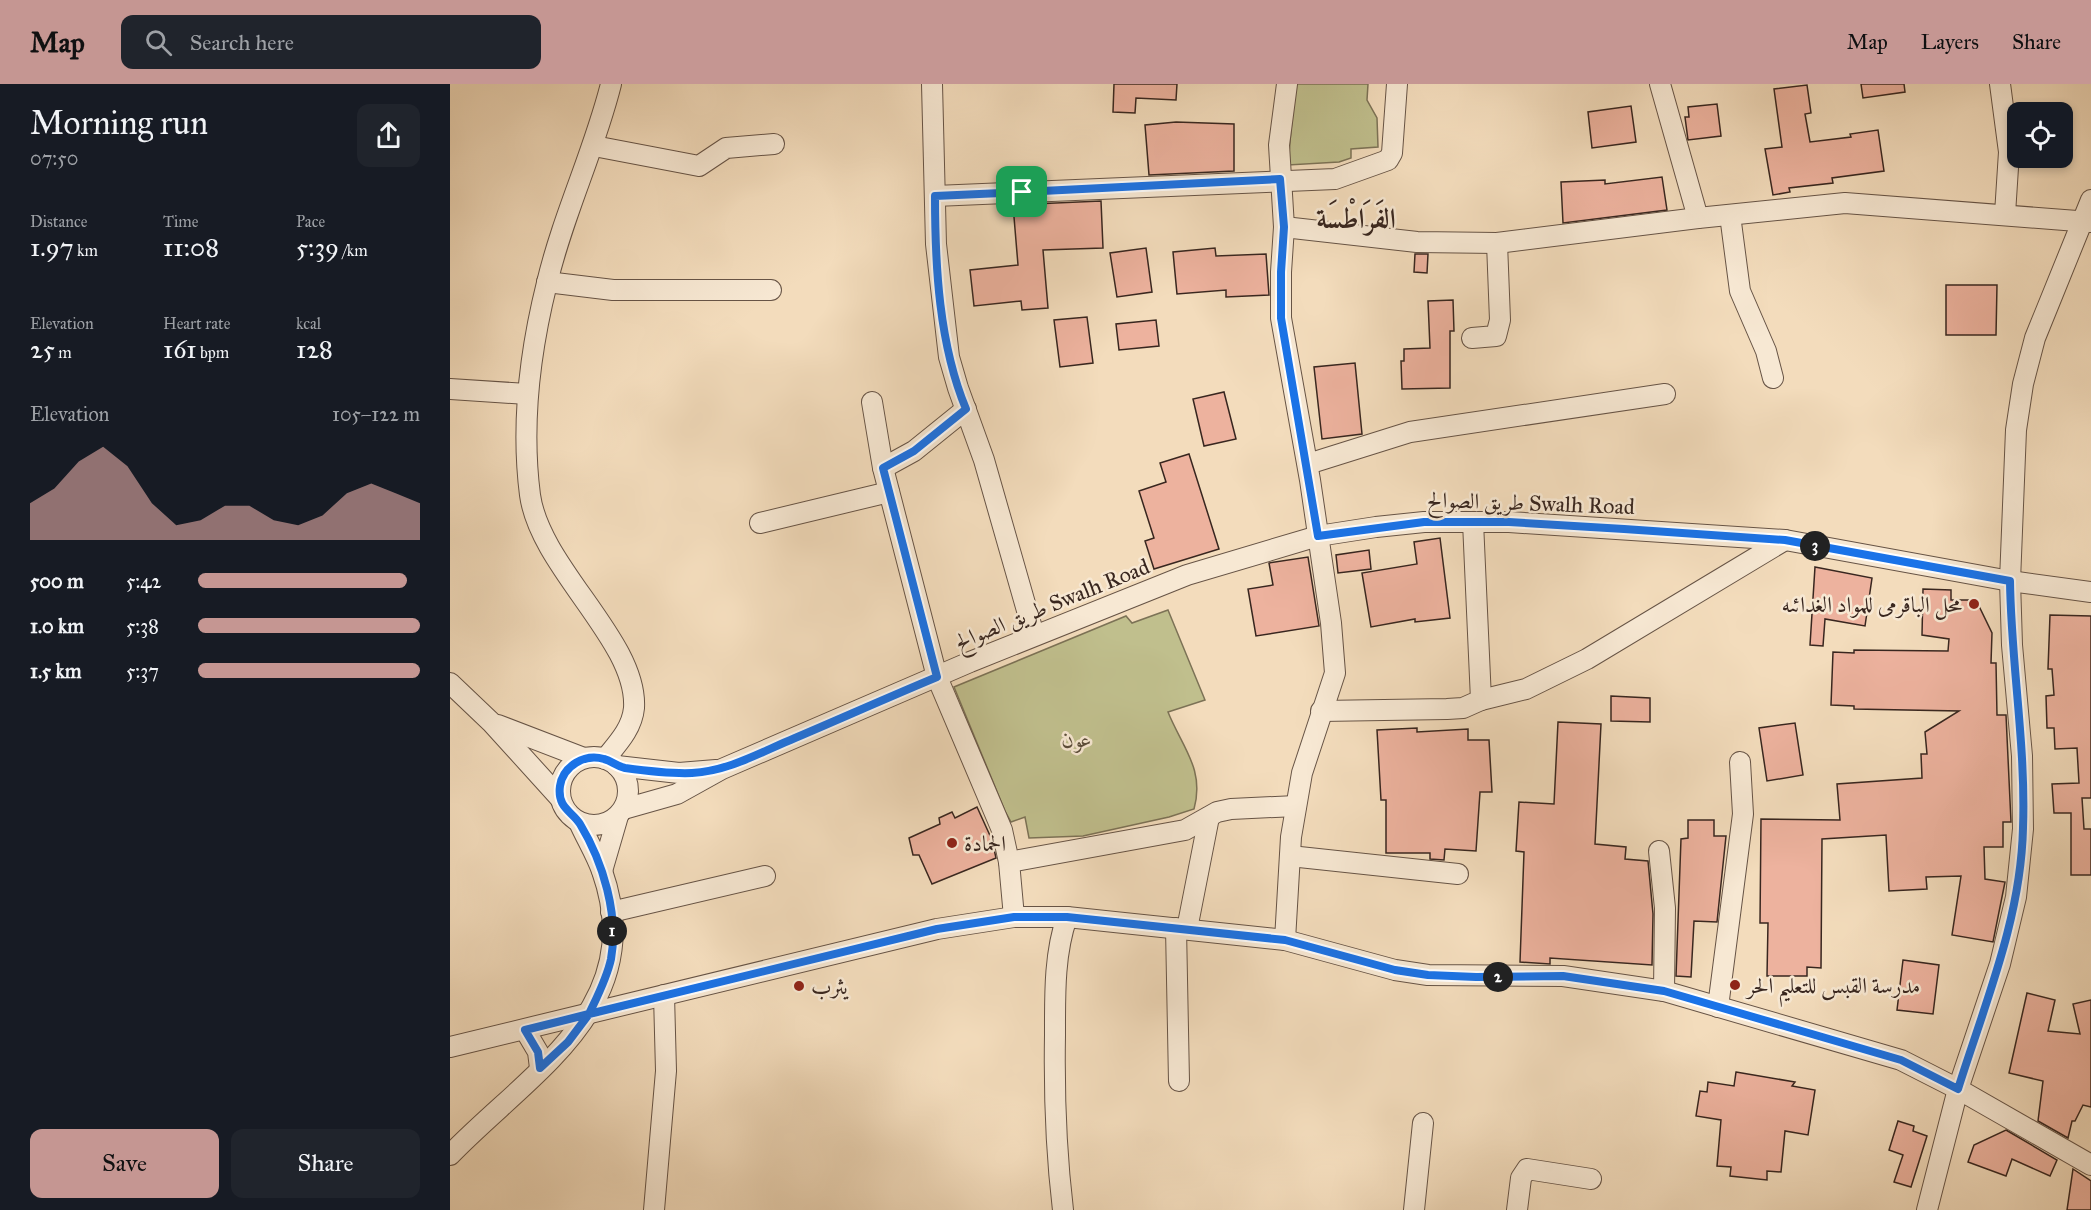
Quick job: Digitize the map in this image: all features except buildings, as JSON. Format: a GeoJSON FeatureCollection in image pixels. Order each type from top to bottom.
{"type":"FeatureCollection","features":[{"type":"Feature","properties":{"kind":"street"},"geometry":{"type":"LineString","coordinates":[[611,84],[594,146],[547,282],[527,394],[530,495],[537,524],[623,661],[633,690],[634,710],[627,731],[611,763]]}},
{"type":"Feature","properties":{"kind":"street"},"geometry":{"type":"LineString","coordinates":[[932,84],[936,244],[949,357],[984,460],[1034,635]]}},
{"type":"Feature","properties":{"kind":"street"},"geometry":{"type":"LineString","coordinates":[[1285,940],[1290,856],[1302,773],[1335,673],[1331,623],[1308,464],[1281,318],[1284,227],[1279,145],[1287,84]]}},
{"type":"Feature","properties":{"kind":"street"},"geometry":{"type":"LineString","coordinates":[[935,196],[1280,179],[1335,179],[1388,160],[1392,153],[1397,84]]}},
{"type":"Feature","properties":{"kind":"street"},"geometry":{"type":"LineString","coordinates":[[1660,84],[1698,218]]}},
{"type":"Feature","properties":{"kind":"street"},"geometry":{"type":"LineString","coordinates":[[2000,84],[2009,152],[2005,214]]}},
{"type":"Feature","properties":{"kind":"street"},"geometry":{"type":"LineString","coordinates":[[594,146],[699,166],[726,148],[774,144]]}},
{"type":"Feature","properties":{"kind":"street"},"geometry":{"type":"LineString","coordinates":[[1927,1210],[1958,1089],[2000,964],[2016,897],[2023,829],[2022,756],[2012,645],[2010,581],[2016,430],[2023,384],[2035,338],[2085,222],[2091,200]]}},
{"type":"Feature","properties":{"kind":"street"},"geometry":{"type":"LineString","coordinates":[[1284,227],[1417,242],[1497,243],[1730,214],[1845,203],[2085,222]]}},
{"type":"Feature","properties":{"kind":"street"},"geometry":{"type":"LineString","coordinates":[[1730,214],[1740,291],[1766,351],[1773,378]]}},
{"type":"Feature","properties":{"kind":"street"},"geometry":{"type":"LineString","coordinates":[[1472,338],[1496,336],[1500,320],[1497,243]]}},
{"type":"Feature","properties":{"kind":"street"},"geometry":{"type":"LineString","coordinates":[[547,282],[613,290],[771,290]]}},
{"type":"Feature","properties":{"kind":"street"},"geometry":{"type":"LineString","coordinates":[[450,388],[527,394]]}},
{"type":"Feature","properties":{"kind":"street"},"geometry":{"type":"LineString","coordinates":[[1308,464],[1410,432],[1665,394]]}},
{"type":"Feature","properties":{"kind":"street"},"geometry":{"type":"LineString","coordinates":[[872,402],[883,468],[937,677],[1002,830],[1009,862],[1014,917]]}},
{"type":"Feature","properties":{"kind":"street"},"geometry":{"type":"LineString","coordinates":[[883,468],[914,451],[966,409]]}},
{"type":"Feature","properties":{"kind":"street"},"geometry":{"type":"LineString","coordinates":[[760,523],[889,492]]}},
{"type":"Feature","properties":{"kind":"street","name":"طريق الصوالح Swalh Road"},"geometry":{"type":"LineString","coordinates":[[722,769],[1034,635],[1187,575],[1318,536],[1424,522],[1521,523],[1785,540],[2010,581],[2091,592]]}},
{"type":"Feature","properties":{"kind":"street"},"geometry":{"type":"LineString","coordinates":[[1473,522],[1481,699]]}},
{"type":"Feature","properties":{"kind":"street"},"geometry":{"type":"LineString","coordinates":[[1321,711],[1464,708],[1481,699],[1526,689],[1587,658],[1785,540]]}},
{"type":"Feature","properties":{"kind":"street"},"geometry":{"type":"LineString","coordinates":[[450,683],[492,723],[560,798],[570,816],[579,822],[599,825],[621,812],[677,794],[722,769]]}},
{"type":"Feature","properties":{"kind":"street"},"geometry":{"type":"LineString","coordinates":[[492,723],[585,758],[679,773],[722,769]]}},
{"type":"Feature","properties":{"kind":"street"},"geometry":{"type":"LineString","coordinates":[[560,798],[560,788],[568,769],[585,758]]}},
{"type":"Feature","properties":{"kind":"street"},"geometry":{"type":"LineString","coordinates":[[1718,1007],[1743,814],[1740,762]]}},
{"type":"Feature","properties":{"kind":"street"},"geometry":{"type":"LineString","coordinates":[[602,871],[628,786],[611,763]]}},
{"type":"Feature","properties":{"kind":"street"},"geometry":{"type":"LineString","coordinates":[[1009,862],[1185,830],[1209,817],[1231,809],[1296,806]]}},
{"type":"Feature","properties":{"kind":"street"},"geometry":{"type":"LineString","coordinates":[[1179,1081],[1182,928],[1209,817]]}},
{"type":"Feature","properties":{"kind":"street"},"geometry":{"type":"LineString","coordinates":[[450,1155],[568,1042],[589,1014],[611,960],[611,912],[602,871],[579,822]]}},
{"type":"Feature","properties":{"kind":"street"},"geometry":{"type":"LineString","coordinates":[[1659,851],[1665,908],[1664,991]]}},
{"type":"Feature","properties":{"kind":"street"},"geometry":{"type":"LineString","coordinates":[[1290,856],[1458,874]]}},
{"type":"Feature","properties":{"kind":"street"},"geometry":{"type":"LineString","coordinates":[[611,912],[765,876]]}},
{"type":"Feature","properties":{"kind":"street"},"geometry":{"type":"LineString","coordinates":[[450,1047],[937,929],[1014,917],[1067,917],[1285,940],[1406,972],[1476,977],[1563,976],[1664,991],[1901,1060],[1958,1089],[2091,1165]]}},
{"type":"Feature","properties":{"kind":"street"},"geometry":{"type":"LineString","coordinates":[[1063,1210],[1054,1095],[1060,937],[1067,917]]}},
{"type":"Feature","properties":{"kind":"street"},"geometry":{"type":"LineString","coordinates":[[654,1210],[666,1071],[664,995]]}},
{"type":"Feature","properties":{"kind":"street"},"geometry":{"type":"LineString","coordinates":[[525,1030],[538,1052],[540,1068]]}},
{"type":"Feature","properties":{"kind":"street"},"geometry":{"type":"LineString","coordinates":[[1414,1210],[1423,1124]]}},
{"type":"Feature","properties":{"kind":"street"},"geometry":{"type":"LineString","coordinates":[[1517,1210],[1521,1178],[1527,1169],[1591,1179]]}},
{"type":"Feature","properties":{"kind":"green space"},"geometry":{"type":"Polygon","coordinates":[[[1295,84],[1368,84],[1367,100],[1377,118],[1378,147],[1351,149],[1351,158],[1339,162],[1288,165],[1295,84]]]}},
{"type":"Feature","properties":{"kind":"green space","name":"عون"},"geometry":{"type":"Polygon","coordinates":[[[1168,610],[1205,700],[1168,712],[1194,770],[1197,795],[1194,809],[1169,817],[1083,836],[1029,838],[1025,817],[1011,822],[1005,811],[954,687],[1126,616],[1132,623],[1168,610]]]}},
{"type":"Feature","properties":{"kind":"place","name":"محل الباقرمى للمواد الغدائىه"},"geometry":{"type":"Point","coordinates":[1974,604]}},
{"type":"Feature","properties":{"kind":"place","name":"الحمادة"},"geometry":{"type":"Point","coordinates":[952,843]}},
{"type":"Feature","properties":{"kind":"place","name":"مدرسة القبس للتعليم الحر"},"geometry":{"type":"Point","coordinates":[1735,985]}},
{"type":"Feature","properties":{"kind":"place","name":"يثرب"},"geometry":{"type":"Point","coordinates":[799,986]}},
{"type":"Feature","properties":{"kind":"district","name":"الفَرَاطْسَة"},"geometry":{"type":"Point","coordinates":[1356,218]}},
{"type":"Feature","properties":{"kind":"route"},"geometry":{"type":"LineString","coordinates":[[1022,192],[935,196],[936,244],[949,357],[966,409],[914,451],[883,468],[937,677],[722,769],[694,773],[642,771],[617,766],[595,757],[585,758],[568,769],[562,778],[560,798],[570,816],[579,822],[602,871],[612,920],[611,960],[589,1014],[525,1030],[538,1052],[540,1068],[568,1042],[589,1014],[937,929],[1014,917],[1067,917],[1285,940],[1395,970],[1428,975],[1563,976],[1623,983],[1664,991],[1828,1041],[1901,1060],[1958,1089],[2000,964],[2016,897],[2023,829],[2022,756],[2012,645],[2010,581],[1785,540],[1624,529],[1509,522],[1424,522],[1318,536],[1302,429],[1281,318],[1284,227],[1280,179],[1022,192]]}}]}
